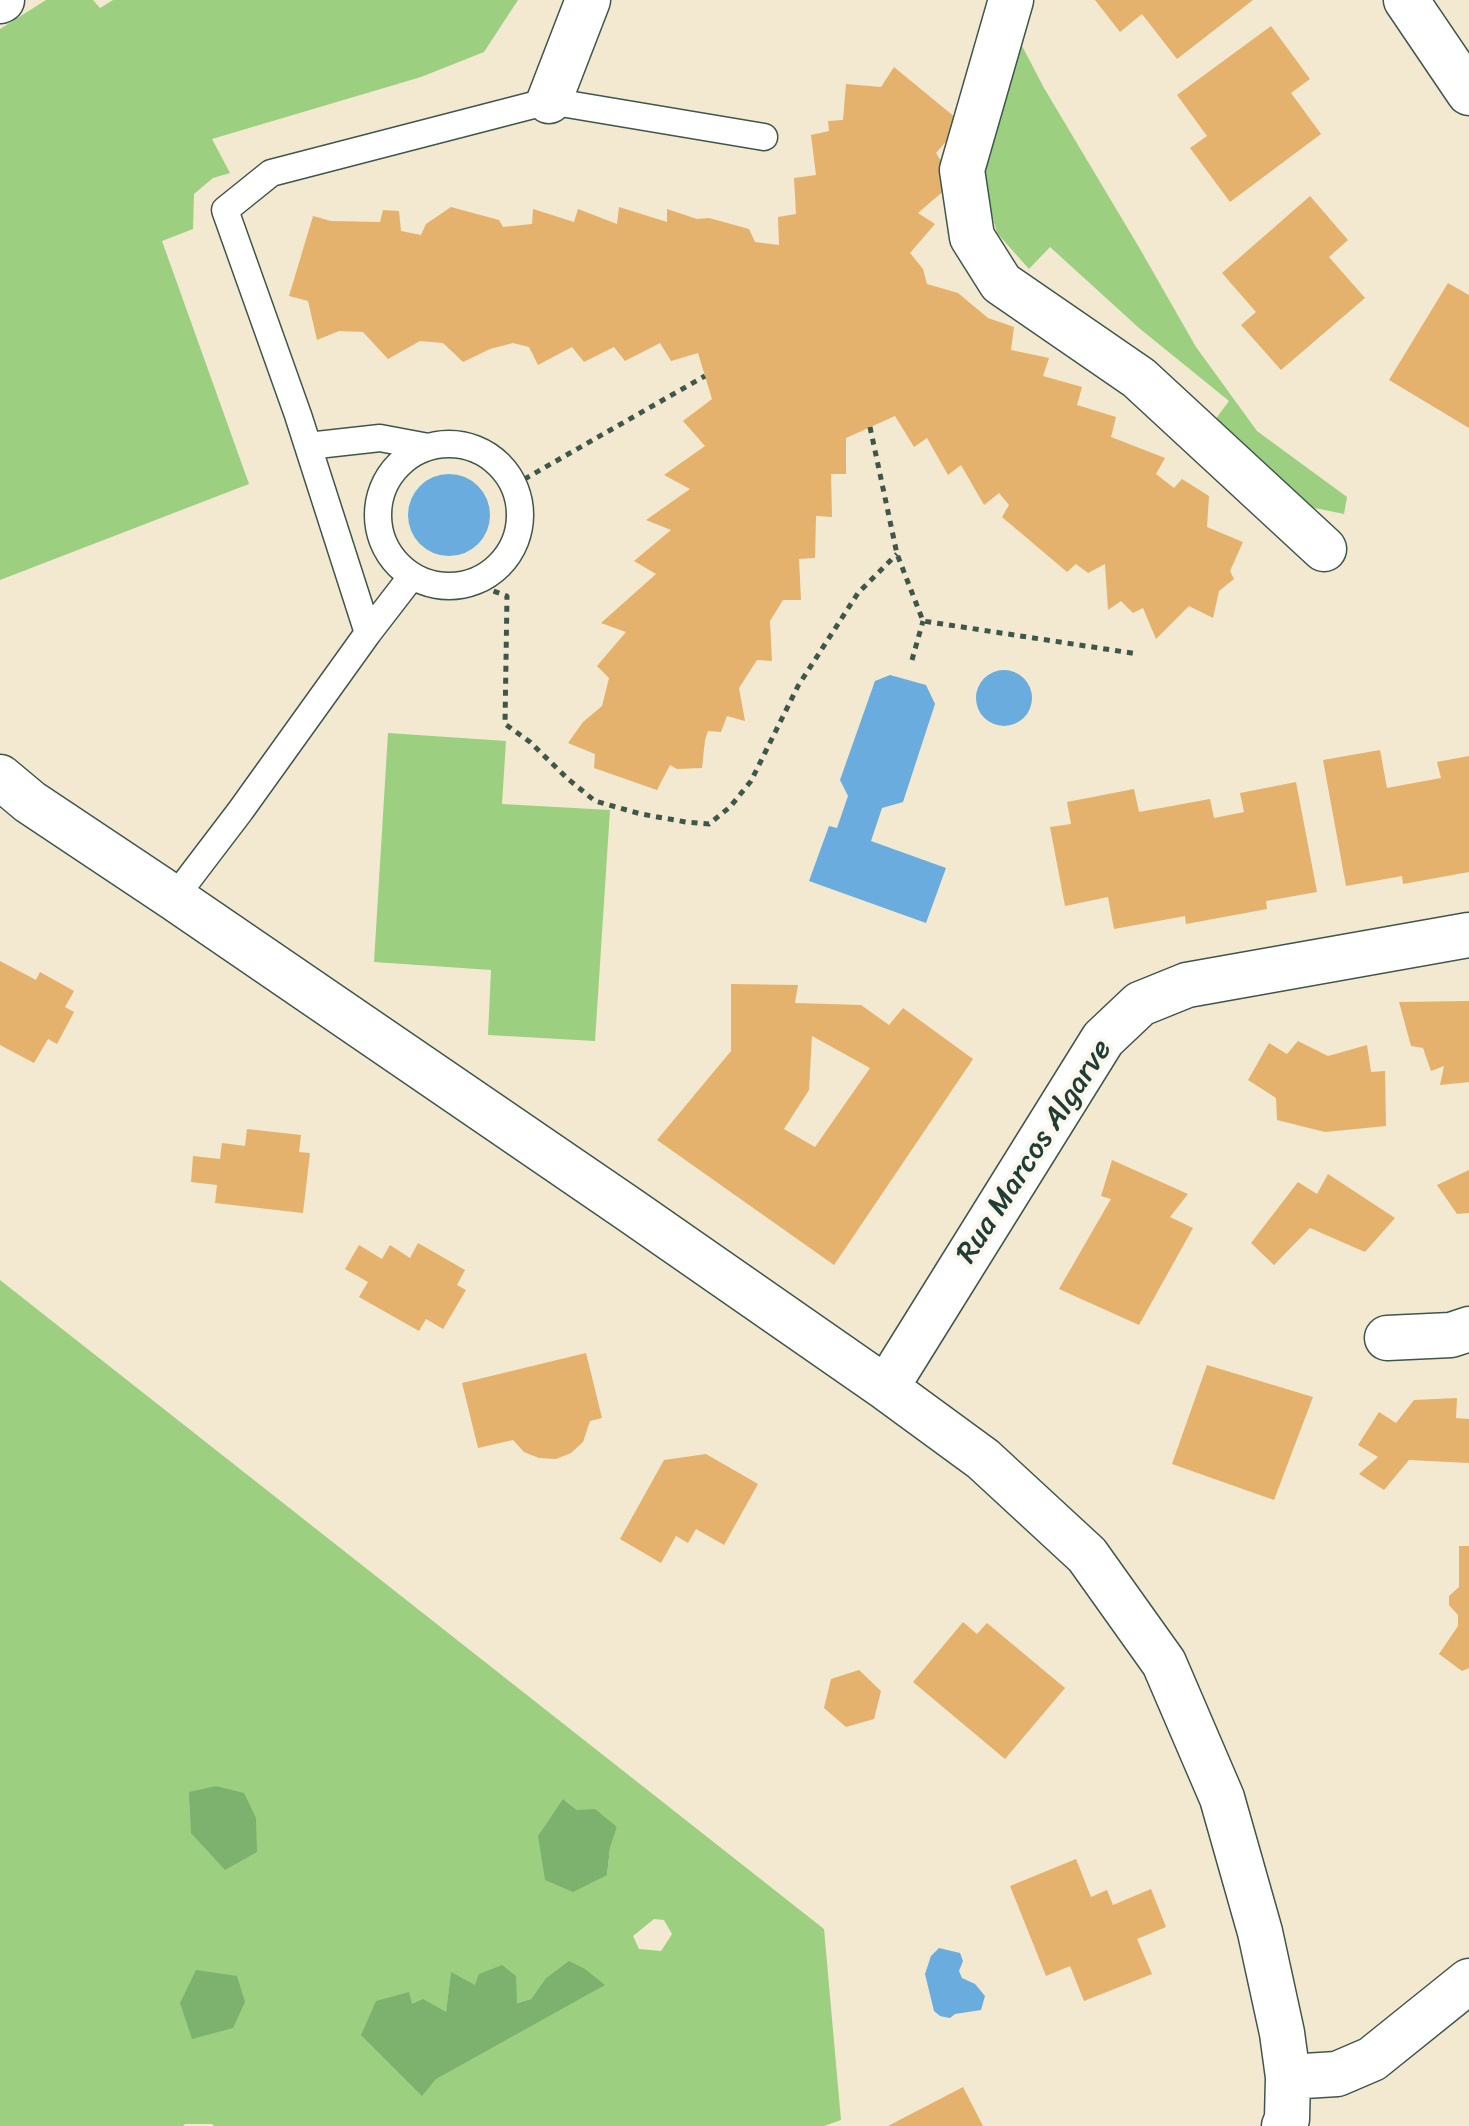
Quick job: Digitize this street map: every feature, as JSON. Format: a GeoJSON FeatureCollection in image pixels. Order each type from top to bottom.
{"type":"FeatureCollection","features":[{"type":"Feature","properties":{"kind":"street"},"geometry":{"type":"LineString","coordinates":[[549,101],[588,0]]}},
{"type":"Feature","properties":{"kind":"street"},"geometry":{"type":"LineString","coordinates":[[1011,0],[962,170],[972,237],[1001,283],[1139,378],[1324,549]]}},
{"type":"Feature","properties":{"kind":"street"},"geometry":{"type":"LineString","coordinates":[[1406,0],[1469,93]]}},
{"type":"Feature","properties":{"kind":"street"},"geometry":{"type":"LineString","coordinates":[[0,777],[30,802],[886,1388],[983,1459],[1087,1555],[1164,1663],[1222,1798],[1260,1932],[1282,2033],[1288,2077],[1287,2119],[1284,2126]]}},
{"type":"Feature","properties":{"kind":"street","name":"Rua Marcos Algarve"},"geometry":{"type":"LineString","coordinates":[[886,1388],[1103,1039],[1140,1004],[1187,985],[1469,935]]}},
{"type":"Feature","properties":{"kind":"street"},"geometry":{"type":"LineString","coordinates":[[1387,1338],[1451,1335],[1469,1329]]}},
{"type":"Feature","properties":{"kind":"street"},"geometry":{"type":"LineString","coordinates":[[1288,2077],[1337,2074],[1372,2059],[1469,1981]]}},
{"type":"Feature","properties":{"kind":"lane"},"geometry":{"type":"LineString","coordinates":[[368,633],[308,446],[225,210],[271,173],[549,101],[764,137]]}},
{"type":"Feature","properties":{"kind":"lane"},"geometry":{"type":"LineString","coordinates":[[308,446],[380,438],[428,447]]}},
{"type":"Feature","properties":{"kind":"lane"},"geometry":{"type":"LineString","coordinates":[[448,444],[468,446],[495,461],[514,485],[520,505],[520,524],[515,544],[504,561],[489,575],[450,587],[430,584],[412,576],[396,563],[384,547],[378,507],[384,487],[394,470],[409,456],[428,447],[448,444]]}},
{"type":"Feature","properties":{"kind":"lane"},"geometry":{"type":"LineString","coordinates":[[338,540],[379,527]]}},
{"type":"Feature","properties":{"kind":"lane"},"geometry":{"type":"LineString","coordinates":[[174,898],[412,576]]}},
{"type":"Feature","properties":{"kind":"path"},"geometry":{"type":"LineString","coordinates":[[514,485],[705,376]]}},
{"type":"Feature","properties":{"kind":"path"},"geometry":{"type":"LineString","coordinates":[[870,427],[897,554],[923,621],[912,660]]}},
{"type":"Feature","properties":{"kind":"path"},"geometry":{"type":"LineString","coordinates":[[471,583],[507,596],[505,724],[530,742],[595,801],[641,814],[709,824],[730,807],[751,781],[798,686],[858,593],[897,554]]}},
{"type":"Feature","properties":{"kind":"path"},"geometry":{"type":"LineString","coordinates":[[923,621],[1138,654]]}},
{"type":"Feature","properties":{"kind":"green space"},"geometry":{"type":"Polygon","coordinates":[[[46,0],[93,0],[100,8],[113,0],[518,0],[484,52],[421,77],[212,139],[230,173],[213,178],[194,194],[193,229],[162,241],[249,484],[0,580],[0,29],[46,0]]]}},
{"type":"Feature","properties":{"kind":"green space"},"geometry":{"type":"Polygon","coordinates":[[[1021,44],[1196,347],[1257,431],[1347,497],[1344,514],[1305,506],[1212,424],[1229,401],[1139,328],[1050,247],[1029,269],[997,233],[983,181],[1021,44]]]}},
{"type":"Feature","properties":{"kind":"green space"},"geometry":{"type":"Polygon","coordinates":[[[388,733],[506,741],[502,804],[610,810],[595,1041],[488,1035],[491,970],[374,962],[388,733]]]}},
{"type":"Feature","properties":{"kind":"green space"},"geometry":{"type":"Polygon","coordinates":[[[0,1280],[824,1929],[841,2120],[824,2126],[0,2126],[0,1280]],[[563,1799],[607,1875],[610,1848],[617,1827],[577,1810],[563,1799]],[[654,1919],[633,1936],[639,1949],[661,1951],[672,1934],[664,1920],[654,1919]],[[451,1973],[446,2013],[412,2004],[422,2095],[435,2079],[604,1985],[545,1979],[531,1999],[516,2003],[451,1973]]]}},
{"type":"Feature","properties":{"kind":"green space"},"geometry":{"type":"Polygon","coordinates":[[[216,1786],[244,1793],[256,1818],[257,1852],[225,1870],[191,1833],[189,1792],[216,1786]]]}},
{"type":"Feature","properties":{"kind":"green space"},"geometry":{"type":"Polygon","coordinates":[[[563,1799],[577,1810],[595,1809],[617,1827],[610,1848],[607,1875],[573,1892],[545,1880],[538,1836],[563,1799]]]}},
{"type":"Feature","properties":{"kind":"green space"},"geometry":{"type":"Polygon","coordinates":[[[569,1961],[605,1985],[436,2079],[422,2096],[361,2035],[376,2001],[409,1992],[412,2004],[423,1999],[446,2012],[451,1972],[475,1985],[479,1974],[502,1965],[516,1976],[517,2003],[531,1999],[545,1979],[569,1961]]]}},
{"type":"Feature","properties":{"kind":"green space"},"geometry":{"type":"Polygon","coordinates":[[[196,1970],[237,1976],[245,2002],[233,2028],[192,2039],[180,2003],[196,1970]]]}},
{"type":"Feature","properties":{"kind":"water"},"geometry":{"type":"Polygon","coordinates":[[[449,474],[465,477],[478,486],[487,499],[490,515],[487,531],[478,544],[465,553],[449,556],[433,553],[420,544],[411,531],[408,515],[411,499],[420,486],[433,477],[449,474]]]}},
{"type":"Feature","properties":{"kind":"water"},"geometry":{"type":"Polygon","coordinates":[[[1004,670],[1024,678],[1032,698],[1024,718],[1004,726],[984,718],[976,698],[984,678],[1004,670]]]}},
{"type":"Feature","properties":{"kind":"water"},"geometry":{"type":"Polygon","coordinates":[[[890,675],[926,685],[935,704],[903,802],[882,808],[871,841],[946,868],[926,923],[809,881],[829,826],[837,828],[848,796],[840,780],[875,681],[890,675]]]}},
{"type":"Feature","properties":{"kind":"water"},"geometry":{"type":"Polygon","coordinates":[[[939,1948],[960,1953],[963,1961],[959,1971],[962,1978],[975,1984],[985,1996],[981,2010],[955,2014],[950,2018],[934,2011],[925,1974],[931,1956],[939,1948]]]}},
{"type":"Feature","properties":{"kind":"building"},"geometry":{"type":"Polygon","coordinates":[[[1095,0],[1253,0],[1177,59],[1142,14],[1120,32],[1095,0]]]}},
{"type":"Feature","properties":{"kind":"building"},"geometry":{"type":"Polygon","coordinates":[[[1271,26],[1310,79],[1291,93],[1321,134],[1230,202],[1190,148],[1207,136],[1177,95],[1271,26]]]}},
{"type":"Feature","properties":{"kind":"building"},"geometry":{"type":"Polygon","coordinates":[[[894,67],[962,123],[936,153],[954,182],[918,213],[935,224],[910,253],[923,269],[927,284],[958,293],[988,318],[1014,327],[1011,350],[1049,358],[1043,376],[1082,387],[1077,405],[1116,417],[1111,437],[1165,458],[1156,474],[1174,488],[1182,479],[1209,496],[1207,527],[1243,542],[1230,571],[1234,579],[1219,591],[1213,618],[1189,606],[1156,639],[1143,608],[1133,613],[1121,601],[1108,610],[1105,564],[1088,573],[1076,564],[1067,572],[1002,517],[1009,505],[999,493],[984,505],[961,465],[948,475],[927,438],[914,447],[895,416],[846,438],[846,474],[831,474],[832,517],[816,516],[815,558],[799,559],[801,600],[783,600],[770,621],[772,661],[757,660],[739,688],[745,721],[727,716],[721,732],[708,731],[702,768],[677,769],[670,765],[657,790],[594,768],[595,754],[568,743],[583,722],[602,706],[609,678],[597,666],[626,632],[601,623],[656,574],[634,561],[671,530],[646,520],[690,489],[664,475],[705,446],[683,421],[712,399],[698,353],[671,361],[660,343],[625,361],[614,347],[584,362],[572,347],[538,365],[529,347],[513,343],[490,349],[463,362],[443,343],[420,341],[388,359],[363,332],[339,331],[317,340],[308,301],[289,296],[313,216],[331,221],[380,222],[383,210],[399,211],[401,231],[421,235],[426,224],[451,207],[499,220],[503,227],[532,224],[533,209],[574,222],[578,209],[617,224],[619,207],[667,222],[667,209],[697,219],[709,218],[749,229],[755,242],[779,245],[778,217],[796,214],[794,178],[816,175],[811,135],[829,131],[828,121],[843,120],[846,84],[881,87],[894,67]]]}},
{"type":"Feature","properties":{"kind":"building"},"geometry":{"type":"Polygon","coordinates":[[[1310,196],[1348,240],[1329,257],[1365,298],[1281,370],[1241,325],[1256,312],[1222,273],[1310,196]]]}},
{"type":"Feature","properties":{"kind":"building"},"geometry":{"type":"Polygon","coordinates":[[[1448,283],[1469,295],[1469,428],[1389,380],[1448,283]]]}},
{"type":"Feature","properties":{"kind":"building"},"geometry":{"type":"Polygon","coordinates":[[[1380,750],[1387,788],[1441,778],[1437,762],[1469,756],[1469,872],[1403,884],[1402,876],[1346,886],[1323,760],[1380,750]]]}},
{"type":"Feature","properties":{"kind":"building"},"geometry":{"type":"Polygon","coordinates":[[[1296,782],[1317,892],[1266,901],[1267,909],[1186,924],[1185,916],[1114,929],[1108,897],[1065,906],[1050,827],[1071,824],[1067,802],[1134,789],[1139,812],[1210,799],[1214,818],[1244,812],[1240,793],[1296,782]]]}},
{"type":"Feature","properties":{"kind":"building"},"geometry":{"type":"Polygon","coordinates":[[[0,961],[36,980],[40,972],[74,991],[65,1007],[74,1012],[57,1044],[48,1039],[34,1063],[0,1045],[0,961]]]}},
{"type":"Feature","properties":{"kind":"building"},"geometry":{"type":"Polygon","coordinates":[[[731,984],[798,985],[795,1003],[861,1005],[889,1025],[903,1008],[973,1059],[834,1265],[657,1140],[731,1051],[731,984]],[[812,1036],[809,1090],[784,1129],[815,1147],[870,1068],[812,1036]]]}},
{"type":"Feature","properties":{"kind":"building"},"geometry":{"type":"Polygon","coordinates":[[[1469,1001],[1469,1082],[1440,1085],[1444,1066],[1431,1071],[1423,1048],[1411,1046],[1399,1002],[1469,1001]]]}},
{"type":"Feature","properties":{"kind":"building"},"geometry":{"type":"Polygon","coordinates":[[[1298,1041],[1328,1056],[1367,1045],[1371,1072],[1385,1071],[1386,1126],[1325,1132],[1277,1120],[1276,1098],[1248,1080],[1269,1043],[1287,1054],[1298,1041]]]}},
{"type":"Feature","properties":{"kind":"building"},"geometry":{"type":"Polygon","coordinates":[[[247,1129],[301,1135],[299,1152],[310,1153],[303,1213],[215,1203],[217,1185],[191,1182],[193,1156],[220,1159],[222,1143],[245,1146],[247,1129]]]}},
{"type":"Feature","properties":{"kind":"building"},"geometry":{"type":"Polygon","coordinates":[[[1112,1160],[1188,1194],[1170,1217],[1193,1228],[1139,1325],[1059,1289],[1111,1199],[1101,1196],[1112,1160]]]}},
{"type":"Feature","properties":{"kind":"building"},"geometry":{"type":"Polygon","coordinates":[[[1469,1170],[1469,1213],[1457,1214],[1437,1185],[1469,1170]]]}},
{"type":"Feature","properties":{"kind":"building"},"geometry":{"type":"Polygon","coordinates":[[[1328,1174],[1395,1218],[1365,1252],[1310,1228],[1274,1265],[1251,1243],[1298,1182],[1317,1194],[1328,1174]]]}},
{"type":"Feature","properties":{"kind":"building"},"geometry":{"type":"Polygon","coordinates":[[[418,1243],[465,1270],[457,1285],[466,1290],[443,1329],[426,1319],[419,1331],[359,1297],[368,1282],[345,1269],[359,1245],[382,1259],[390,1245],[410,1258],[418,1243]]]}},
{"type":"Feature","properties":{"kind":"building"},"geometry":{"type":"Polygon","coordinates":[[[586,1353],[602,1418],[590,1421],[583,1442],[571,1453],[556,1459],[539,1458],[524,1452],[513,1440],[478,1448],[462,1383],[586,1353]]]}},
{"type":"Feature","properties":{"kind":"building"},"geometry":{"type":"Polygon","coordinates":[[[1207,1365],[1313,1397],[1274,1500],[1172,1464],[1207,1365]]]}},
{"type":"Feature","properties":{"kind":"building"},"geometry":{"type":"Polygon","coordinates":[[[1457,1398],[1456,1418],[1469,1419],[1469,1463],[1409,1460],[1384,1490],[1359,1474],[1378,1457],[1358,1445],[1379,1412],[1396,1423],[1414,1400],[1457,1398]]]}},
{"type":"Feature","properties":{"kind":"building"},"geometry":{"type":"Polygon","coordinates":[[[706,1454],[758,1484],[724,1545],[696,1529],[688,1543],[676,1536],[661,1563],[620,1539],[664,1460],[706,1454]]]}},
{"type":"Feature","properties":{"kind":"building"},"geometry":{"type":"Polygon","coordinates":[[[1459,1546],[1469,1546],[1469,1668],[1462,1671],[1439,1654],[1458,1626],[1458,1615],[1449,1605],[1449,1596],[1459,1587],[1459,1546]]]}},
{"type":"Feature","properties":{"kind":"building"},"geometry":{"type":"Polygon","coordinates":[[[963,1622],[977,1634],[987,1623],[1065,1688],[1005,1759],[913,1682],[963,1622]]]}},
{"type":"Feature","properties":{"kind":"building"},"geometry":{"type":"Polygon","coordinates":[[[859,1670],[881,1691],[874,1719],[846,1727],[824,1708],[831,1679],[859,1670]]]}},
{"type":"Feature","properties":{"kind":"building"},"geometry":{"type":"Polygon","coordinates":[[[1076,1859],[1091,1897],[1107,1890],[1113,1905],[1151,1889],[1166,1927],[1137,1939],[1152,1974],[1084,2001],[1070,1966],[1046,1976],[1010,1886],[1076,1859]]]}},
{"type":"Feature","properties":{"kind":"building"},"geometry":{"type":"Polygon","coordinates":[[[963,2087],[983,2126],[888,2126],[963,2087]]]}}]}
